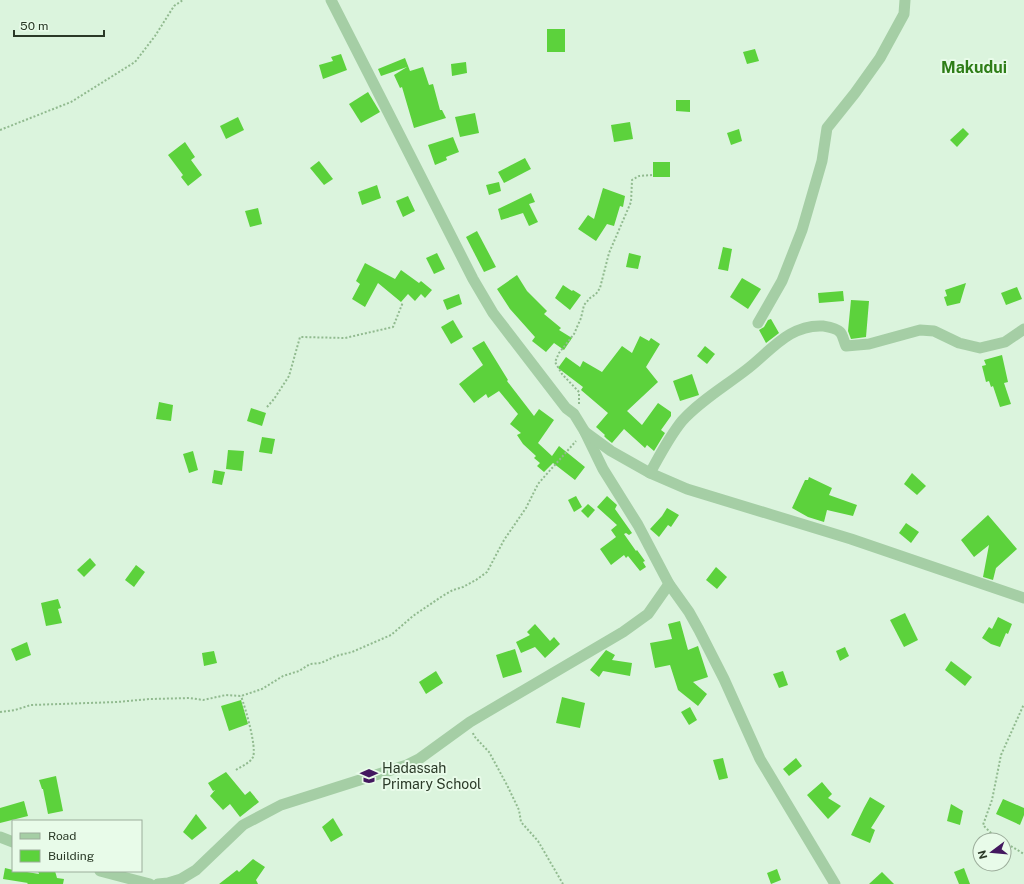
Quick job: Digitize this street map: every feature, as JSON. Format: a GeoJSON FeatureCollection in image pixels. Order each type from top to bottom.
{"type":"FeatureCollection","features":[{"type":"Feature","properties":{"kind":"street"},"geometry":{"type":"LineString","coordinates":[[331,0],[473,279],[498,319],[566,408],[574,414],[585,432],[603,468],[638,526],[669,584],[689,612],[705,640],[760,759],[835,884]]}},
{"type":"Feature","properties":{"kind":"street"},"geometry":{"type":"LineString","coordinates":[[758,323],[782,281],[802,230],[822,161],[828,128],[880,58],[904,14],[905,0]]}},
{"type":"Feature","properties":{"kind":"street"},"geometry":{"type":"LineString","coordinates":[[650,473],[682,422],[700,403],[752,366],[778,342],[790,334],[814,326],[830,327],[840,332],[846,346],[869,344],[920,330],[934,331],[960,343],[980,348],[1006,342],[1024,329]]}},
{"type":"Feature","properties":{"kind":"street"},"geometry":{"type":"LineString","coordinates":[[585,432],[611,451],[650,473],[687,489],[851,539],[1024,598]]}},
{"type":"Feature","properties":{"kind":"street"},"geometry":{"type":"LineString","coordinates":[[158,884],[168,883],[180,879],[196,870],[243,825],[277,807],[407,765],[419,759],[470,722],[623,632],[640,620],[653,608],[669,584]]}},
{"type":"Feature","properties":{"kind":"street"},"geometry":{"type":"LineString","coordinates":[[0,837],[12,842]]}},
{"type":"Feature","properties":{"kind":"street"},"geometry":{"type":"LineString","coordinates":[[104,872],[150,884]]}},
{"type":"Feature","properties":{"kind":"path"},"geometry":{"type":"LineString","coordinates":[[0,130],[71,102],[135,62],[155,36],[174,6],[183,0]]}},
{"type":"Feature","properties":{"kind":"path"},"geometry":{"type":"LineString","coordinates":[[574,414],[580,402],[579,392],[562,374],[555,362],[559,353],[574,334],[581,318],[584,305],[600,288],[609,253],[631,202],[632,180],[639,176],[652,176]]}},
{"type":"Feature","properties":{"kind":"path"},"geometry":{"type":"LineString","coordinates":[[267,407],[289,376],[300,337],[345,338],[393,328],[403,302]]}},
{"type":"Feature","properties":{"kind":"path"},"geometry":{"type":"LineString","coordinates":[[0,712],[15,710],[31,705],[117,702],[150,699],[190,698],[203,700],[226,695],[241,696],[262,689],[283,676],[298,671],[310,664],[321,663],[336,656],[352,652],[391,635],[413,616],[441,597],[476,580],[487,572],[504,540],[526,508],[538,484],[557,461],[585,432]]}},
{"type":"Feature","properties":{"kind":"path"},"geometry":{"type":"LineString","coordinates":[[236,770],[249,762],[253,755],[249,722],[241,696]]}},
{"type":"Feature","properties":{"kind":"path"},"geometry":{"type":"LineString","coordinates":[[990,832],[983,825],[992,800],[1001,755],[1024,704]]}},
{"type":"Feature","properties":{"kind":"path"},"geometry":{"type":"LineString","coordinates":[[470,722],[474,736],[489,752],[507,785],[519,810],[521,822],[538,841],[563,884]]}},
{"type":"Feature","properties":{"kind":"path"},"geometry":{"type":"LineString","coordinates":[[1012,847],[1024,854]]}},
{"type":"Feature","properties":{"kind":"building"},"geometry":{"type":"Polygon","coordinates":[[[547,29],[565,29],[565,52],[547,52],[547,29]]]}},
{"type":"Feature","properties":{"kind":"building"},"geometry":{"type":"Polygon","coordinates":[[[755,49],[759,61],[747,64],[743,52],[755,49]]]}},
{"type":"Feature","properties":{"kind":"building"},"geometry":{"type":"Polygon","coordinates":[[[341,54],[347,70],[323,79],[319,65],[333,61],[331,57],[341,54]]]}},
{"type":"Feature","properties":{"kind":"building"},"geometry":{"type":"Polygon","coordinates":[[[405,58],[410,71],[423,67],[429,85],[433,84],[440,110],[442,110],[446,118],[414,128],[402,87],[400,88],[394,75],[407,67],[381,76],[378,69],[405,58]]]}},
{"type":"Feature","properties":{"kind":"building"},"geometry":{"type":"Polygon","coordinates":[[[466,62],[467,73],[452,76],[451,64],[466,62]]]}},
{"type":"Feature","properties":{"kind":"building"},"geometry":{"type":"Polygon","coordinates":[[[368,92],[380,112],[361,123],[349,104],[368,92]]]}},
{"type":"Feature","properties":{"kind":"building"},"geometry":{"type":"Polygon","coordinates":[[[676,100],[690,100],[690,112],[676,111],[676,100]]]}},
{"type":"Feature","properties":{"kind":"building"},"geometry":{"type":"Polygon","coordinates":[[[475,113],[479,133],[460,137],[455,117],[475,113]]]}},
{"type":"Feature","properties":{"kind":"building"},"geometry":{"type":"Polygon","coordinates":[[[238,117],[244,130],[226,139],[220,126],[238,117]]]}},
{"type":"Feature","properties":{"kind":"building"},"geometry":{"type":"Polygon","coordinates":[[[630,122],[633,139],[614,142],[611,125],[630,122]]]}},
{"type":"Feature","properties":{"kind":"building"},"geometry":{"type":"Polygon","coordinates":[[[963,128],[969,134],[957,147],[950,140],[963,128]]]}},
{"type":"Feature","properties":{"kind":"building"},"geometry":{"type":"Polygon","coordinates":[[[739,129],[742,141],[731,145],[727,133],[739,129]]]}},
{"type":"Feature","properties":{"kind":"building"},"geometry":{"type":"Polygon","coordinates":[[[453,137],[459,152],[446,157],[447,160],[435,165],[428,145],[453,137]]]}},
{"type":"Feature","properties":{"kind":"building"},"geometry":{"type":"Polygon","coordinates":[[[185,142],[195,157],[191,160],[202,175],[188,186],[181,177],[183,175],[168,155],[185,142]]]}},
{"type":"Feature","properties":{"kind":"building"},"geometry":{"type":"Polygon","coordinates":[[[525,158],[531,169],[504,183],[498,172],[525,158]]]}},
{"type":"Feature","properties":{"kind":"building"},"geometry":{"type":"Polygon","coordinates":[[[319,161],[333,179],[324,185],[310,168],[319,161]]]}},
{"type":"Feature","properties":{"kind":"building"},"geometry":{"type":"Polygon","coordinates":[[[653,162],[670,162],[670,177],[653,177],[653,162]]]}},
{"type":"Feature","properties":{"kind":"building"},"geometry":{"type":"Polygon","coordinates":[[[499,182],[501,191],[489,195],[486,185],[499,182]]]}},
{"type":"Feature","properties":{"kind":"building"},"geometry":{"type":"Polygon","coordinates":[[[377,185],[381,198],[362,205],[358,192],[377,185]]]}},
{"type":"Feature","properties":{"kind":"building"},"geometry":{"type":"Polygon","coordinates":[[[603,188],[625,196],[623,207],[620,206],[614,226],[607,224],[596,241],[578,229],[588,215],[594,219],[603,188]]]}},
{"type":"Feature","properties":{"kind":"building"},"geometry":{"type":"Polygon","coordinates":[[[531,193],[535,202],[529,204],[538,222],[529,226],[523,213],[501,220],[498,209],[531,193]]]}},
{"type":"Feature","properties":{"kind":"building"},"geometry":{"type":"Polygon","coordinates":[[[408,196],[415,211],[403,217],[396,201],[408,196]]]}},
{"type":"Feature","properties":{"kind":"building"},"geometry":{"type":"Polygon","coordinates":[[[258,208],[262,224],[250,227],[245,211],[258,208]]]}},
{"type":"Feature","properties":{"kind":"building"},"geometry":{"type":"Polygon","coordinates":[[[477,231],[496,267],[484,272],[466,237],[477,231]]]}},
{"type":"Feature","properties":{"kind":"building"},"geometry":{"type":"Polygon","coordinates":[[[723,247],[732,249],[728,271],[718,269],[723,247]]]}},
{"type":"Feature","properties":{"kind":"building"},"geometry":{"type":"Polygon","coordinates":[[[437,253],[445,269],[434,274],[426,258],[437,253]]]}},
{"type":"Feature","properties":{"kind":"building"},"geometry":{"type":"Polygon","coordinates":[[[629,253],[641,256],[638,269],[626,267],[629,253]]]}},
{"type":"Feature","properties":{"kind":"building"},"geometry":{"type":"Polygon","coordinates":[[[365,263],[395,279],[401,270],[419,283],[421,281],[432,290],[425,298],[421,294],[415,301],[408,294],[401,302],[378,283],[365,307],[352,299],[360,284],[356,281],[365,263]]]}},
{"type":"Feature","properties":{"kind":"building"},"geometry":{"type":"Polygon","coordinates":[[[517,275],[527,291],[547,311],[544,314],[561,328],[559,330],[572,338],[564,350],[554,343],[546,352],[532,341],[535,337],[510,309],[497,289],[517,275]]]}},
{"type":"Feature","properties":{"kind":"building"},"geometry":{"type":"Polygon","coordinates":[[[742,278],[761,289],[748,309],[730,297],[742,278]]]}},
{"type":"Feature","properties":{"kind":"building"},"geometry":{"type":"Polygon","coordinates":[[[966,283],[960,303],[947,306],[944,297],[947,296],[945,290],[966,283]]]}},
{"type":"Feature","properties":{"kind":"building"},"geometry":{"type":"Polygon","coordinates":[[[563,285],[581,295],[570,310],[555,298],[563,285]]]}},
{"type":"Feature","properties":{"kind":"building"},"geometry":{"type":"Polygon","coordinates":[[[1017,287],[1022,299],[1006,305],[1001,293],[1017,287]]]}},
{"type":"Feature","properties":{"kind":"building"},"geometry":{"type":"Polygon","coordinates":[[[843,291],[844,301],[819,303],[818,293],[843,291]]]}},
{"type":"Feature","properties":{"kind":"building"},"geometry":{"type":"Polygon","coordinates":[[[459,294],[462,304],[447,310],[443,300],[459,294]]]}},
{"type":"Feature","properties":{"kind":"building"},"geometry":{"type":"Polygon","coordinates":[[[851,300],[869,301],[866,337],[851,339],[848,331],[851,300]]]}},
{"type":"Feature","properties":{"kind":"building"},"geometry":{"type":"Polygon","coordinates":[[[771,319],[779,333],[766,343],[759,330],[764,327],[768,320],[771,319]]]}},
{"type":"Feature","properties":{"kind":"building"},"geometry":{"type":"Polygon","coordinates":[[[453,320],[463,337],[451,344],[441,327],[453,320]]]}},
{"type":"Feature","properties":{"kind":"building"},"geometry":{"type":"Polygon","coordinates":[[[640,336],[649,341],[651,338],[660,344],[646,367],[658,382],[627,411],[642,425],[658,403],[671,412],[671,416],[661,430],[665,433],[654,451],[647,445],[645,448],[624,429],[612,443],[607,439],[604,436],[605,435],[596,427],[608,413],[581,390],[583,387],[558,368],[566,357],[580,367],[583,361],[602,372],[622,346],[632,353],[640,336]]]}},
{"type":"Feature","properties":{"kind":"building"},"geometry":{"type":"Polygon","coordinates":[[[484,341],[508,380],[507,381],[534,416],[539,409],[554,420],[538,443],[552,456],[559,446],[585,467],[575,480],[553,463],[544,472],[537,466],[540,463],[534,458],[536,456],[523,444],[517,435],[521,433],[510,424],[518,414],[499,391],[488,398],[486,394],[474,403],[459,384],[483,365],[472,348],[484,341]]]}},
{"type":"Feature","properties":{"kind":"building"},"geometry":{"type":"Polygon","coordinates":[[[705,346],[715,354],[707,364],[697,356],[705,346]]]}},
{"type":"Feature","properties":{"kind":"building"},"geometry":{"type":"Polygon","coordinates":[[[1002,355],[1008,382],[1004,383],[1011,404],[1000,407],[993,386],[991,387],[989,381],[986,382],[982,366],[986,365],[984,360],[1002,355]]]}},
{"type":"Feature","properties":{"kind":"building"},"geometry":{"type":"Polygon","coordinates":[[[692,374],[699,395],[680,401],[673,381],[692,374]]]}},
{"type":"Feature","properties":{"kind":"building"},"geometry":{"type":"Polygon","coordinates":[[[159,402],[173,405],[171,421],[156,419],[159,402]]]}},
{"type":"Feature","properties":{"kind":"building"},"geometry":{"type":"Polygon","coordinates":[[[251,408],[266,413],[262,426],[247,421],[251,408]]]}},
{"type":"Feature","properties":{"kind":"building"},"geometry":{"type":"Polygon","coordinates":[[[262,437],[275,439],[272,454],[259,452],[262,437]]]}},
{"type":"Feature","properties":{"kind":"building"},"geometry":{"type":"Polygon","coordinates":[[[228,450],[244,451],[242,471],[226,469],[228,450]]]}},
{"type":"Feature","properties":{"kind":"building"},"geometry":{"type":"Polygon","coordinates":[[[193,451],[198,470],[189,473],[183,454],[193,451]]]}},
{"type":"Feature","properties":{"kind":"building"},"geometry":{"type":"Polygon","coordinates":[[[214,470],[225,472],[222,485],[212,483],[214,470]]]}},
{"type":"Feature","properties":{"kind":"building"},"geometry":{"type":"Polygon","coordinates":[[[912,473],[926,486],[917,495],[904,484],[912,473]]]}},
{"type":"Feature","properties":{"kind":"building"},"geometry":{"type":"Polygon","coordinates":[[[809,477],[832,488],[829,495],[857,505],[853,516],[827,510],[824,522],[808,517],[792,508],[805,480],[808,480],[809,477]]]}},
{"type":"Feature","properties":{"kind":"building"},"geometry":{"type":"Polygon","coordinates":[[[576,496],[582,507],[574,512],[568,500],[576,496]]]}},
{"type":"Feature","properties":{"kind":"building"},"geometry":{"type":"Polygon","coordinates":[[[607,496],[617,505],[615,509],[632,533],[629,535],[626,533],[624,534],[645,561],[643,562],[646,567],[640,571],[628,556],[626,558],[624,555],[611,565],[600,549],[616,537],[611,530],[617,525],[597,507],[607,496]]]}},
{"type":"Feature","properties":{"kind":"building"},"geometry":{"type":"Polygon","coordinates":[[[588,504],[595,510],[588,518],[581,511],[588,504]]]}},
{"type":"Feature","properties":{"kind":"building"},"geometry":{"type":"Polygon","coordinates":[[[667,508],[679,515],[671,527],[668,525],[659,537],[650,529],[667,508]]]}},
{"type":"Feature","properties":{"kind":"building"},"geometry":{"type":"Polygon","coordinates":[[[988,515],[1017,549],[996,568],[993,580],[983,577],[989,545],[974,557],[961,540],[988,515]]]}},
{"type":"Feature","properties":{"kind":"building"},"geometry":{"type":"Polygon","coordinates":[[[906,523],[919,532],[911,543],[899,533],[906,523]]]}},
{"type":"Feature","properties":{"kind":"building"},"geometry":{"type":"Polygon","coordinates":[[[90,558],[96,565],[84,577],[77,570],[90,558]]]}},
{"type":"Feature","properties":{"kind":"building"},"geometry":{"type":"Polygon","coordinates":[[[136,565],[145,572],[134,587],[125,580],[136,565]]]}},
{"type":"Feature","properties":{"kind":"building"},"geometry":{"type":"Polygon","coordinates":[[[716,567],[727,577],[717,589],[706,580],[716,567]]]}},
{"type":"Feature","properties":{"kind":"building"},"geometry":{"type":"Polygon","coordinates":[[[58,599],[61,608],[58,609],[62,623],[46,626],[41,603],[58,599]]]}},
{"type":"Feature","properties":{"kind":"building"},"geometry":{"type":"Polygon","coordinates":[[[905,613],[918,640],[904,647],[890,620],[905,613]]]}},
{"type":"Feature","properties":{"kind":"building"},"geometry":{"type":"Polygon","coordinates":[[[998,617],[1012,624],[1000,647],[991,644],[982,638],[989,627],[992,629],[998,617]]]}},
{"type":"Feature","properties":{"kind":"building"},"geometry":{"type":"Polygon","coordinates":[[[680,621],[688,650],[698,646],[708,677],[693,682],[707,694],[698,706],[678,690],[670,665],[655,668],[650,643],[672,639],[668,624],[680,621]]]}},
{"type":"Feature","properties":{"kind":"building"},"geometry":{"type":"Polygon","coordinates":[[[535,624],[550,641],[554,637],[560,644],[545,658],[535,647],[521,653],[516,642],[530,635],[527,632],[535,624]]]}},
{"type":"Feature","properties":{"kind":"building"},"geometry":{"type":"Polygon","coordinates":[[[27,642],[31,655],[16,661],[11,649],[27,642]]]}},
{"type":"Feature","properties":{"kind":"building"},"geometry":{"type":"Polygon","coordinates":[[[845,647],[849,656],[840,661],[836,651],[845,647]]]}},
{"type":"Feature","properties":{"kind":"building"},"geometry":{"type":"Polygon","coordinates":[[[515,649],[522,672],[503,678],[496,655],[515,649]]]}},
{"type":"Feature","properties":{"kind":"building"},"geometry":{"type":"Polygon","coordinates":[[[606,650],[615,655],[612,660],[632,663],[630,676],[603,671],[599,677],[590,670],[606,650]]]}},
{"type":"Feature","properties":{"kind":"building"},"geometry":{"type":"Polygon","coordinates":[[[214,651],[217,663],[204,666],[202,653],[214,651]]]}},
{"type":"Feature","properties":{"kind":"building"},"geometry":{"type":"Polygon","coordinates":[[[951,661],[972,677],[965,686],[945,670],[951,661]]]}},
{"type":"Feature","properties":{"kind":"building"},"geometry":{"type":"Polygon","coordinates":[[[436,671],[443,683],[426,694],[419,682],[436,671]]]}},
{"type":"Feature","properties":{"kind":"building"},"geometry":{"type":"Polygon","coordinates":[[[783,671],[788,685],[779,688],[773,674],[783,671]]]}},
{"type":"Feature","properties":{"kind":"building"},"geometry":{"type":"Polygon","coordinates":[[[562,697],[585,703],[580,728],[556,723],[562,697]]]}},
{"type":"Feature","properties":{"kind":"building"},"geometry":{"type":"Polygon","coordinates":[[[241,700],[248,724],[229,731],[221,706],[241,700]]]}},
{"type":"Feature","properties":{"kind":"building"},"geometry":{"type":"Polygon","coordinates":[[[690,707],[697,720],[689,725],[681,712],[690,707]]]}},
{"type":"Feature","properties":{"kind":"building"},"geometry":{"type":"Polygon","coordinates":[[[723,758],[728,778],[719,780],[713,760],[723,758]]]}},
{"type":"Feature","properties":{"kind":"building"},"geometry":{"type":"Polygon","coordinates":[[[796,758],[802,766],[789,776],[783,769],[796,758]]]}},
{"type":"Feature","properties":{"kind":"building"},"geometry":{"type":"Polygon","coordinates":[[[226,772],[245,795],[250,791],[259,802],[240,817],[230,804],[223,810],[210,796],[215,790],[213,791],[208,783],[226,772]]]}},
{"type":"Feature","properties":{"kind":"building"},"geometry":{"type":"Polygon","coordinates":[[[56,776],[63,811],[48,814],[43,789],[39,780],[56,776]]]}},
{"type":"Feature","properties":{"kind":"building"},"geometry":{"type":"Polygon","coordinates":[[[822,782],[832,794],[828,798],[841,806],[828,819],[807,795],[822,782]]]}},
{"type":"Feature","properties":{"kind":"building"},"geometry":{"type":"Polygon","coordinates":[[[870,797],[885,806],[871,828],[875,830],[870,843],[851,835],[870,797]]]}},
{"type":"Feature","properties":{"kind":"building"},"geometry":{"type":"Polygon","coordinates":[[[1003,799],[1024,808],[1024,815],[1020,825],[996,814],[1003,799]]]}},
{"type":"Feature","properties":{"kind":"building"},"geometry":{"type":"Polygon","coordinates":[[[24,801],[28,816],[0,823],[0,808],[24,801]]]}},
{"type":"Feature","properties":{"kind":"building"},"geometry":{"type":"Polygon","coordinates":[[[951,804],[963,811],[960,825],[947,821],[951,804]]]}},
{"type":"Feature","properties":{"kind":"building"},"geometry":{"type":"Polygon","coordinates":[[[196,814],[207,828],[192,840],[183,832],[196,814]]]}},
{"type":"Feature","properties":{"kind":"building"},"geometry":{"type":"Polygon","coordinates":[[[333,818],[343,835],[331,842],[322,827],[333,818]]]}},
{"type":"Feature","properties":{"kind":"building"},"geometry":{"type":"Polygon","coordinates":[[[253,859],[265,867],[256,880],[258,884],[219,884],[237,870],[239,872],[253,859]]]}},
{"type":"Feature","properties":{"kind":"building"},"geometry":{"type":"Polygon","coordinates":[[[5,868],[12,870],[12,872],[39,874],[38,872],[55,872],[57,878],[64,879],[63,884],[27,884],[28,883],[3,879],[5,868]]]}},
{"type":"Feature","properties":{"kind":"building"},"geometry":{"type":"Polygon","coordinates":[[[964,868],[970,884],[959,884],[954,872],[964,868]]]}},
{"type":"Feature","properties":{"kind":"building"},"geometry":{"type":"Polygon","coordinates":[[[777,869],[781,880],[771,884],[767,873],[777,869]]]}},
{"type":"Feature","properties":{"kind":"building"},"geometry":{"type":"Polygon","coordinates":[[[882,872],[894,884],[869,884],[882,872]]]}},
{"type":"Feature","properties":{"kind":"place","name":"Hadassah Primary School"},"geometry":{"type":"Point","coordinates":[369,776]}},
{"type":"Feature","properties":{"kind":"district","name":"Makudui"},"geometry":{"type":"Point","coordinates":[974,67]}}]}
